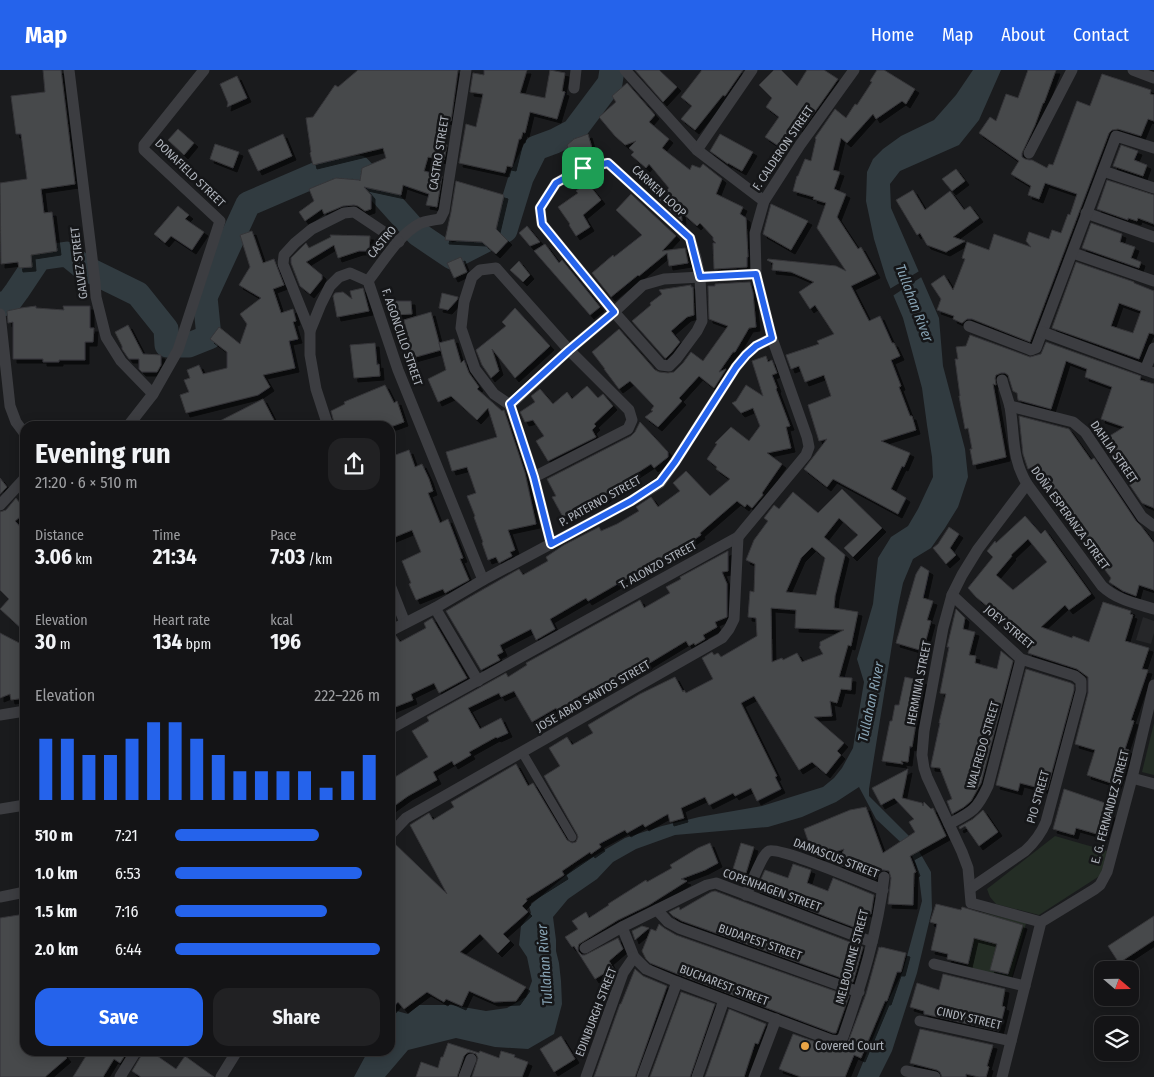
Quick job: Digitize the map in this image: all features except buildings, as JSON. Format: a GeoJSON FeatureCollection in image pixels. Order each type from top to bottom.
{"type":"FeatureCollection","features":[{"type":"Feature","properties":{"kind":"street","name":"GALVEZ STREET"},"geometry":{"type":"LineString","coordinates":[[69,70],[96,282],[96,297],[106,337],[121,361],[153,394]]}},
{"type":"Feature","properties":{"kind":"street","name":"DONAFIELD STREET"},"geometry":{"type":"LineString","coordinates":[[153,394],[178,350],[220,221],[144,150],[144,145],[204,70]]}},
{"type":"Feature","properties":{"kind":"street","name":"CASTRO STREET"},"geometry":{"type":"LineString","coordinates":[[419,224],[440,219],[444,211],[466,70]]}},
{"type":"Feature","properties":{"kind":"street"},"geometry":{"type":"LineString","coordinates":[[574,88],[576,70]]}},
{"type":"Feature","properties":{"kind":"street"},"geometry":{"type":"LineString","coordinates":[[625,70],[697,150],[764,201]]}},
{"type":"Feature","properties":{"kind":"street"},"geometry":{"type":"LineString","coordinates":[[697,150],[752,70]]}},
{"type":"Feature","properties":{"kind":"street","name":"F. CALDERON STREET"},"geometry":{"type":"LineString","coordinates":[[772,338],[756,274],[755,233],[764,201],[800,145],[854,70]]}},
{"type":"Feature","properties":{"kind":"street"},"geometry":{"type":"LineString","coordinates":[[1029,153],[1072,70]]}},
{"type":"Feature","properties":{"kind":"street"},"geometry":{"type":"LineString","coordinates":[[1133,70],[1154,78]]}},
{"type":"Feature","properties":{"kind":"street"},"geometry":{"type":"LineString","coordinates":[[970,326],[1032,350],[1036,348],[1116,136],[1154,148]]}},
{"type":"Feature","properties":{"kind":"street","name":"CARMEN LOOP"},"geometry":{"type":"LineString","coordinates":[[608,163],[690,238],[700,277],[702,321],[677,358],[668,366],[661,366],[542,224],[540,208],[556,183],[583,168],[608,163]]}},
{"type":"Feature","properties":{"kind":"street"},"geometry":{"type":"LineString","coordinates":[[1103,171],[1154,188]]}},
{"type":"Feature","properties":{"kind":"street"},"geometry":{"type":"LineString","coordinates":[[310,331],[282,264],[284,254],[312,229],[344,213],[354,212],[403,237]]}},
{"type":"Feature","properties":{"kind":"street"},"geometry":{"type":"LineString","coordinates":[[1086,213],[1154,237]]}},
{"type":"Feature","properties":{"kind":"street","name":"CASTRO"},"geometry":{"type":"LineString","coordinates":[[368,281],[403,237],[419,224]]}},
{"type":"Feature","properties":{"kind":"street"},"geometry":{"type":"LineString","coordinates":[[1073,253],[1154,281]]}},
{"type":"Feature","properties":{"kind":"street"},"geometry":{"type":"LineString","coordinates":[[534,477],[628,429],[632,420],[629,410],[569,350],[496,268],[480,270],[472,277],[464,302],[461,328],[475,369],[494,394],[510,404],[534,477],[551,544]]}},
{"type":"Feature","properties":{"kind":"street","name":"F. AGONCILLO STREET"},"geometry":{"type":"LineString","coordinates":[[326,421],[316,389],[310,355],[310,331],[320,304],[330,286],[339,277],[350,273],[368,281],[398,370],[483,580]]}},
{"type":"Feature","properties":{"kind":"street"},"geometry":{"type":"LineString","coordinates":[[510,404],[643,285],[664,279],[756,274]]}},
{"type":"Feature","properties":{"kind":"street"},"geometry":{"type":"LineString","coordinates":[[0,315],[4,389],[16,422],[20,427]]}},
{"type":"Feature","properties":{"kind":"street"},"geometry":{"type":"LineString","coordinates":[[1042,332],[1150,371],[1154,348]]}},
{"type":"Feature","properties":{"kind":"street","name":"T. ALONZO STREET"},"geometry":{"type":"LineString","coordinates":[[395,726],[738,536],[806,455],[809,447],[772,338]]}},
{"type":"Feature","properties":{"kind":"street","name":"P. PATERNO STREET"},"geometry":{"type":"LineString","coordinates":[[395,628],[631,501],[660,482],[736,367],[756,346],[772,338]]}},
{"type":"Feature","properties":{"kind":"street","name":"DOÑA ESPERANZA STREET"},"geometry":{"type":"LineString","coordinates":[[1002,380],[1010,406],[1014,451],[1020,472],[1027,484],[1108,592],[1118,598],[1154,609]]}},
{"type":"Feature","properties":{"kind":"street"},"geometry":{"type":"LineString","coordinates":[[132,421],[153,394]]}},
{"type":"Feature","properties":{"kind":"street","name":"DAHLIA STREET"},"geometry":{"type":"LineString","coordinates":[[1010,406],[1072,422],[1085,432],[1142,517],[1154,526]]}},
{"type":"Feature","properties":{"kind":"street"},"geometry":{"type":"LineString","coordinates":[[0,505],[20,483]]}},
{"type":"Feature","properties":{"kind":"street","name":"HERMINIA STREET"},"geometry":{"type":"LineString","coordinates":[[1027,484],[978,548],[952,595],[943,628],[924,730],[922,755],[927,777],[950,824],[968,868],[972,903],[1041,922]]}},
{"type":"Feature","properties":{"kind":"street","name":"JOSE ABAD SANTOS STREET"},"geometry":{"type":"LineString","coordinates":[[395,830],[406,818],[722,638],[734,619],[738,536]]}},
{"type":"Feature","properties":{"kind":"street","name":"JOEY STREET"},"geometry":{"type":"LineString","coordinates":[[952,595],[1021,659],[1075,676],[1081,681]]}},
{"type":"Feature","properties":{"kind":"street"},"geometry":{"type":"LineString","coordinates":[[395,598],[405,623]]}},
{"type":"Feature","properties":{"kind":"street"},"geometry":{"type":"LineString","coordinates":[[435,608],[478,681]]}},
{"type":"Feature","properties":{"kind":"street","name":"WALFREDO STREET"},"geometry":{"type":"LineString","coordinates":[[950,824],[967,815],[975,808],[988,786],[1021,659]]}},
{"type":"Feature","properties":{"kind":"street","name":"PIO STREET"},"geometry":{"type":"LineString","coordinates":[[971,888],[1033,844],[1041,833],[1046,822],[1081,691],[1081,681]]}},
{"type":"Feature","properties":{"kind":"street","name":"E. G. FERNANDEZ STREET"},"geometry":{"type":"LineString","coordinates":[[1041,922],[1100,885],[1104,879],[1132,778],[1154,685]]}},
{"type":"Feature","properties":{"kind":"street"},"geometry":{"type":"LineString","coordinates":[[0,715],[20,712]]}},
{"type":"Feature","properties":{"kind":"street"},"geometry":{"type":"LineString","coordinates":[[522,752],[572,837]]}},
{"type":"Feature","properties":{"kind":"street"},"geometry":{"type":"LineString","coordinates":[[1132,778],[1154,784]]}},
{"type":"Feature","properties":{"kind":"street"},"geometry":{"type":"LineString","coordinates":[[0,809],[20,806]]}},
{"type":"Feature","properties":{"kind":"street","name":"DAMASCUS STREET"},"geometry":{"type":"LineString","coordinates":[[746,895],[764,855],[770,851],[780,852],[810,862],[883,890]]}},
{"type":"Feature","properties":{"kind":"street","name":"MELBOURNE STREET"},"geometry":{"type":"LineString","coordinates":[[839,1041],[843,1037],[859,992],[872,942],[884,877]]}},
{"type":"Feature","properties":{"kind":"street","name":"COPENHAGEN STREET"},"geometry":{"type":"LineString","coordinates":[[585,948],[622,927],[707,885],[716,883],[872,942]]}},
{"type":"Feature","properties":{"kind":"street"},"geometry":{"type":"LineString","coordinates":[[0,897],[20,893]]}},
{"type":"Feature","properties":{"kind":"street","name":"BUDAPEST STREET"},"geometry":{"type":"LineString","coordinates":[[658,910],[668,922],[678,928],[859,992]]}},
{"type":"Feature","properties":{"kind":"street"},"geometry":{"type":"LineString","coordinates":[[1002,1077],[1041,922]]}},
{"type":"Feature","properties":{"kind":"street"},"geometry":{"type":"LineString","coordinates":[[622,927],[634,957]]}},
{"type":"Feature","properties":{"kind":"street","name":"BUCHAREST STREET"},"geometry":{"type":"LineString","coordinates":[[634,957],[646,969],[677,982],[830,1040],[839,1041]]}},
{"type":"Feature","properties":{"kind":"street","name":"EDINBURGH STREET"},"geometry":{"type":"LineString","coordinates":[[586,1077],[623,973],[634,957]]}},
{"type":"Feature","properties":{"kind":"street"},"geometry":{"type":"LineString","coordinates":[[934,964],[1025,986]]}},
{"type":"Feature","properties":{"kind":"street"},"geometry":{"type":"LineString","coordinates":[[642,1077],[677,982]]}},
{"type":"Feature","properties":{"kind":"street"},"geometry":{"type":"LineString","coordinates":[[697,1077],[724,1000]]}},
{"type":"Feature","properties":{"kind":"street"},"geometry":{"type":"LineString","coordinates":[[754,1077],[776,1019]]}},
{"type":"Feature","properties":{"kind":"street","name":"CINDY STREET"},"geometry":{"type":"LineString","coordinates":[[920,1021],[1011,1042]]}},
{"type":"Feature","properties":{"kind":"street"},"geometry":{"type":"LineString","coordinates":[[120,1077],[133,1056]]}},
{"type":"Feature","properties":{"kind":"street"},"geometry":{"type":"LineString","coordinates":[[220,1077],[234,1056]]}},
{"type":"Feature","properties":{"kind":"street"},"geometry":{"type":"LineString","coordinates":[[464,1077],[471,1059]]}},
{"type":"Feature","properties":{"kind":"street"},"geometry":{"type":"LineString","coordinates":[[906,1071],[935,1077]]}},
{"type":"Feature","properties":{"kind":"shaded area"},"geometry":{"type":"Polygon","coordinates":[[[1143,617],[1154,621],[1154,633],[1151,644],[1136,640],[1143,617]]]}},
{"type":"Feature","properties":{"kind":"shaded area"},"geometry":{"type":"Polygon","coordinates":[[[1154,723],[1154,775],[1142,772],[1154,723]]]}},
{"type":"Feature","properties":{"kind":"shaded area"},"geometry":{"type":"Polygon","coordinates":[[[1055,836],[1107,851],[1101,875],[1039,915],[996,904],[990,897],[987,889],[1055,836]]]}},
{"type":"Feature","properties":{"kind":"shaded area"},"geometry":{"type":"Polygon","coordinates":[[[981,912],[1026,923],[1011,980],[967,969],[981,912]]]}},
{"type":"Feature","properties":{"kind":"water","name":"Tullahan River"},"geometry":{"type":"Polygon","coordinates":[[[973,70],[1001,70],[979,120],[959,145],[900,171],[890,184],[891,208],[939,318],[943,366],[965,449],[968,477],[958,507],[931,548],[913,559],[903,583],[869,789],[869,796],[912,839],[931,872],[932,910],[917,973],[892,1051],[879,1077],[857,1077],[888,1001],[903,971],[922,901],[919,877],[910,851],[876,819],[859,787],[836,802],[802,817],[768,827],[675,835],[636,849],[613,862],[597,879],[568,899],[553,917],[562,1004],[554,1034],[528,1049],[495,1047],[456,1038],[408,1050],[385,1077],[354,1077],[365,1056],[395,1056],[395,1012],[397,1011],[408,1014],[419,1005],[452,1005],[486,1011],[507,1008],[526,997],[532,981],[527,957],[519,945],[521,926],[531,913],[529,906],[577,866],[625,838],[662,826],[699,817],[762,806],[823,787],[842,768],[853,748],[864,682],[857,659],[873,604],[878,558],[891,537],[908,526],[933,477],[922,388],[903,318],[886,278],[874,239],[866,201],[867,172],[873,159],[883,149],[901,136],[934,120],[956,95],[973,70]]]}},
{"type":"Feature","properties":{"kind":"pier"},"geometry":{"type":"Polygon","coordinates":[[[921,270],[923,276],[891,297],[888,290],[921,270]]]}},
{"type":"Feature","properties":{"kind":"waterway"},"geometry":{"type":"LineString","coordinates":[[0,305],[9,302],[39,258],[67,254],[83,267],[138,294],[166,329],[167,345],[189,345],[209,337],[205,297],[248,204],[320,173],[359,168],[418,234],[452,257],[505,230],[521,178],[536,148],[574,131],[610,83],[612,70]]}},
{"type":"Feature","properties":{"kind":"place","name":"Covered Court"},"geometry":{"type":"Point","coordinates":[805,1046]}},
{"type":"Feature","properties":{"kind":"route"},"geometry":{"type":"LineString","coordinates":[[608,163],[690,238],[700,277],[756,274],[772,338],[756,346],[736,367],[660,482],[631,501],[551,544],[534,477],[510,404],[614,312],[542,224],[540,208],[556,183],[583,168],[608,163]]}}]}
